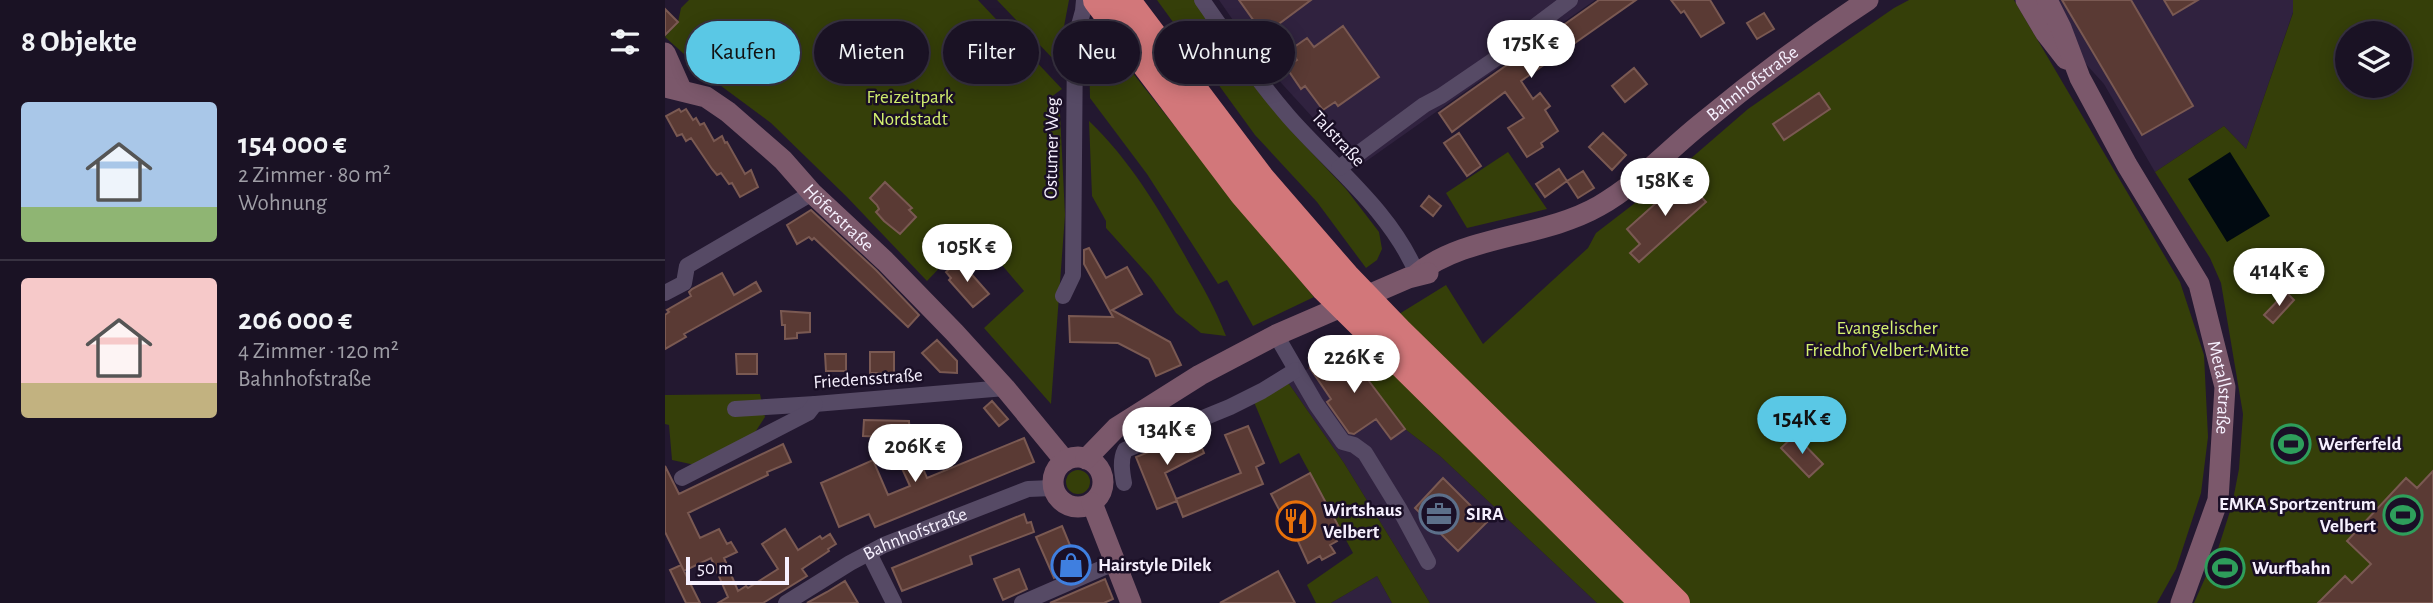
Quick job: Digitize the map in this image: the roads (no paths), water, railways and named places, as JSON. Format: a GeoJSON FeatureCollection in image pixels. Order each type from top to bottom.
{"type":"FeatureCollection","features":[{"type":"Feature","properties":{"kind":"highway"},"geometry":{"type":"LineString","coordinates":[[1097,0],[1243,193],[1335,282],[1644,603]]}},
{"type":"Feature","properties":{"kind":"highway"},"geometry":{"type":"LineString","coordinates":[[1126,0],[1261,178],[1335,282]]}},
{"type":"Feature","properties":{"kind":"highway"},"geometry":{"type":"LineString","coordinates":[[1387,336],[1676,603]]}},
{"type":"Feature","properties":{"kind":"street","name":"Ostumer Weg"},"geometry":{"type":"LineString","coordinates":[[1063,296],[1073,275],[1075,40],[1084,0]]}},
{"type":"Feature","properties":{"kind":"street","name":"Talstraße"},"geometry":{"type":"LineString","coordinates":[[1202,0],[1280,106],[1312,143],[1339,168],[1401,241],[1417,274]]}},
{"type":"Feature","properties":{"kind":"street"},"geometry":{"type":"LineString","coordinates":[[1339,168],[1424,105],[1501,55],[1518,38],[1570,0]]}},
{"type":"Feature","properties":{"kind":"street","name":"Bahnhofstraße"},"geometry":{"type":"LineString","coordinates":[[1083,464],[1121,436],[1152,404],[1199,375],[1276,335],[1417,274],[1435,272],[1488,254],[1531,233],[1595,209],[1620,194],[1733,97],[1868,0]]}},
{"type":"Feature","properties":{"kind":"street","name":"Metallstraße"},"geometry":{"type":"LineString","coordinates":[[2026,0],[2045,32],[2080,78]]}},
{"type":"Feature","properties":{"kind":"street","name":"Metallstraße"},"geometry":{"type":"LineString","coordinates":[[2047,0],[2080,78],[2127,164],[2199,284],[2225,387],[2218,500],[2180,601]]}},
{"type":"Feature","properties":{"kind":"street","name":"Höferstraße"},"geometry":{"type":"LineString","coordinates":[[665,53],[673,88],[706,97],[728,112],[783,160],[812,192],[919,296],[1005,388],[1083,464]]}},
{"type":"Feature","properties":{"kind":"street"},"geometry":{"type":"LineString","coordinates":[[665,293],[684,283],[687,266],[812,192]]}},
{"type":"Feature","properties":{"kind":"street"},"geometry":{"type":"LineString","coordinates":[[1276,335],[1316,404],[1343,442],[1354,444],[1365,453],[1428,562]]}},
{"type":"Feature","properties":{"kind":"street"},"geometry":{"type":"LineString","coordinates":[[1124,483],[1122,463],[1125,450],[1230,407],[1296,370]]}},
{"type":"Feature","properties":{"kind":"street","name":"Friedensstraße"},"geometry":{"type":"LineString","coordinates":[[735,409],[1005,388]]}},
{"type":"Feature","properties":{"kind":"street"},"geometry":{"type":"LineString","coordinates":[[682,478],[807,413],[815,404]]}},
{"type":"Feature","properties":{"kind":"street"},"geometry":{"type":"LineString","coordinates":[[1083,464],[1101,489],[1092,503],[1070,505],[1059,498],[1052,488],[1054,474],[1083,464]]}},
{"type":"Feature","properties":{"kind":"street","name":"Bahnhofstraße"},"geometry":{"type":"LineString","coordinates":[[786,603],[869,553],[1028,489],[1052,488]]}},
{"type":"Feature","properties":{"kind":"street"},"geometry":{"type":"LineString","coordinates":[[1092,503],[1131,603]]}},
{"type":"Feature","properties":{"kind":"street"},"geometry":{"type":"LineString","coordinates":[[869,553],[894,603]]}},
{"type":"Feature","properties":{"kind":"street"},"geometry":{"type":"LineString","coordinates":[[1022,603],[1114,563]]}},
{"type":"Feature","properties":{"kind":"place","name":"Werferfeld"},"geometry":{"type":"Point","coordinates":[2291,444]}},
{"type":"Feature","properties":{"kind":"place","name":"SIRA"},"geometry":{"type":"Point","coordinates":[1439,514]}},
{"type":"Feature","properties":{"kind":"place","name":"EMKA Sportzentrum Velbert"},"geometry":{"type":"Point","coordinates":[2403,515]}},
{"type":"Feature","properties":{"kind":"place","name":"Wirtshaus Velbert"},"geometry":{"type":"Point","coordinates":[1296,521]}},
{"type":"Feature","properties":{"kind":"place","name":"Hairstyle Dilek"},"geometry":{"type":"Point","coordinates":[1071,565]}},
{"type":"Feature","properties":{"kind":"place","name":"Wurfbahn"},"geometry":{"type":"Point","coordinates":[2225,568]}},
{"type":"Feature","properties":{"kind":"park label","name":"Freizeitpark Nordstadt"},"geometry":{"type":"Point","coordinates":[910,108]}},
{"type":"Feature","properties":{"kind":"park label","name":"Evangelischer Friedhof Velbert-Mitte"},"geometry":{"type":"Point","coordinates":[1887,339]}}]}
